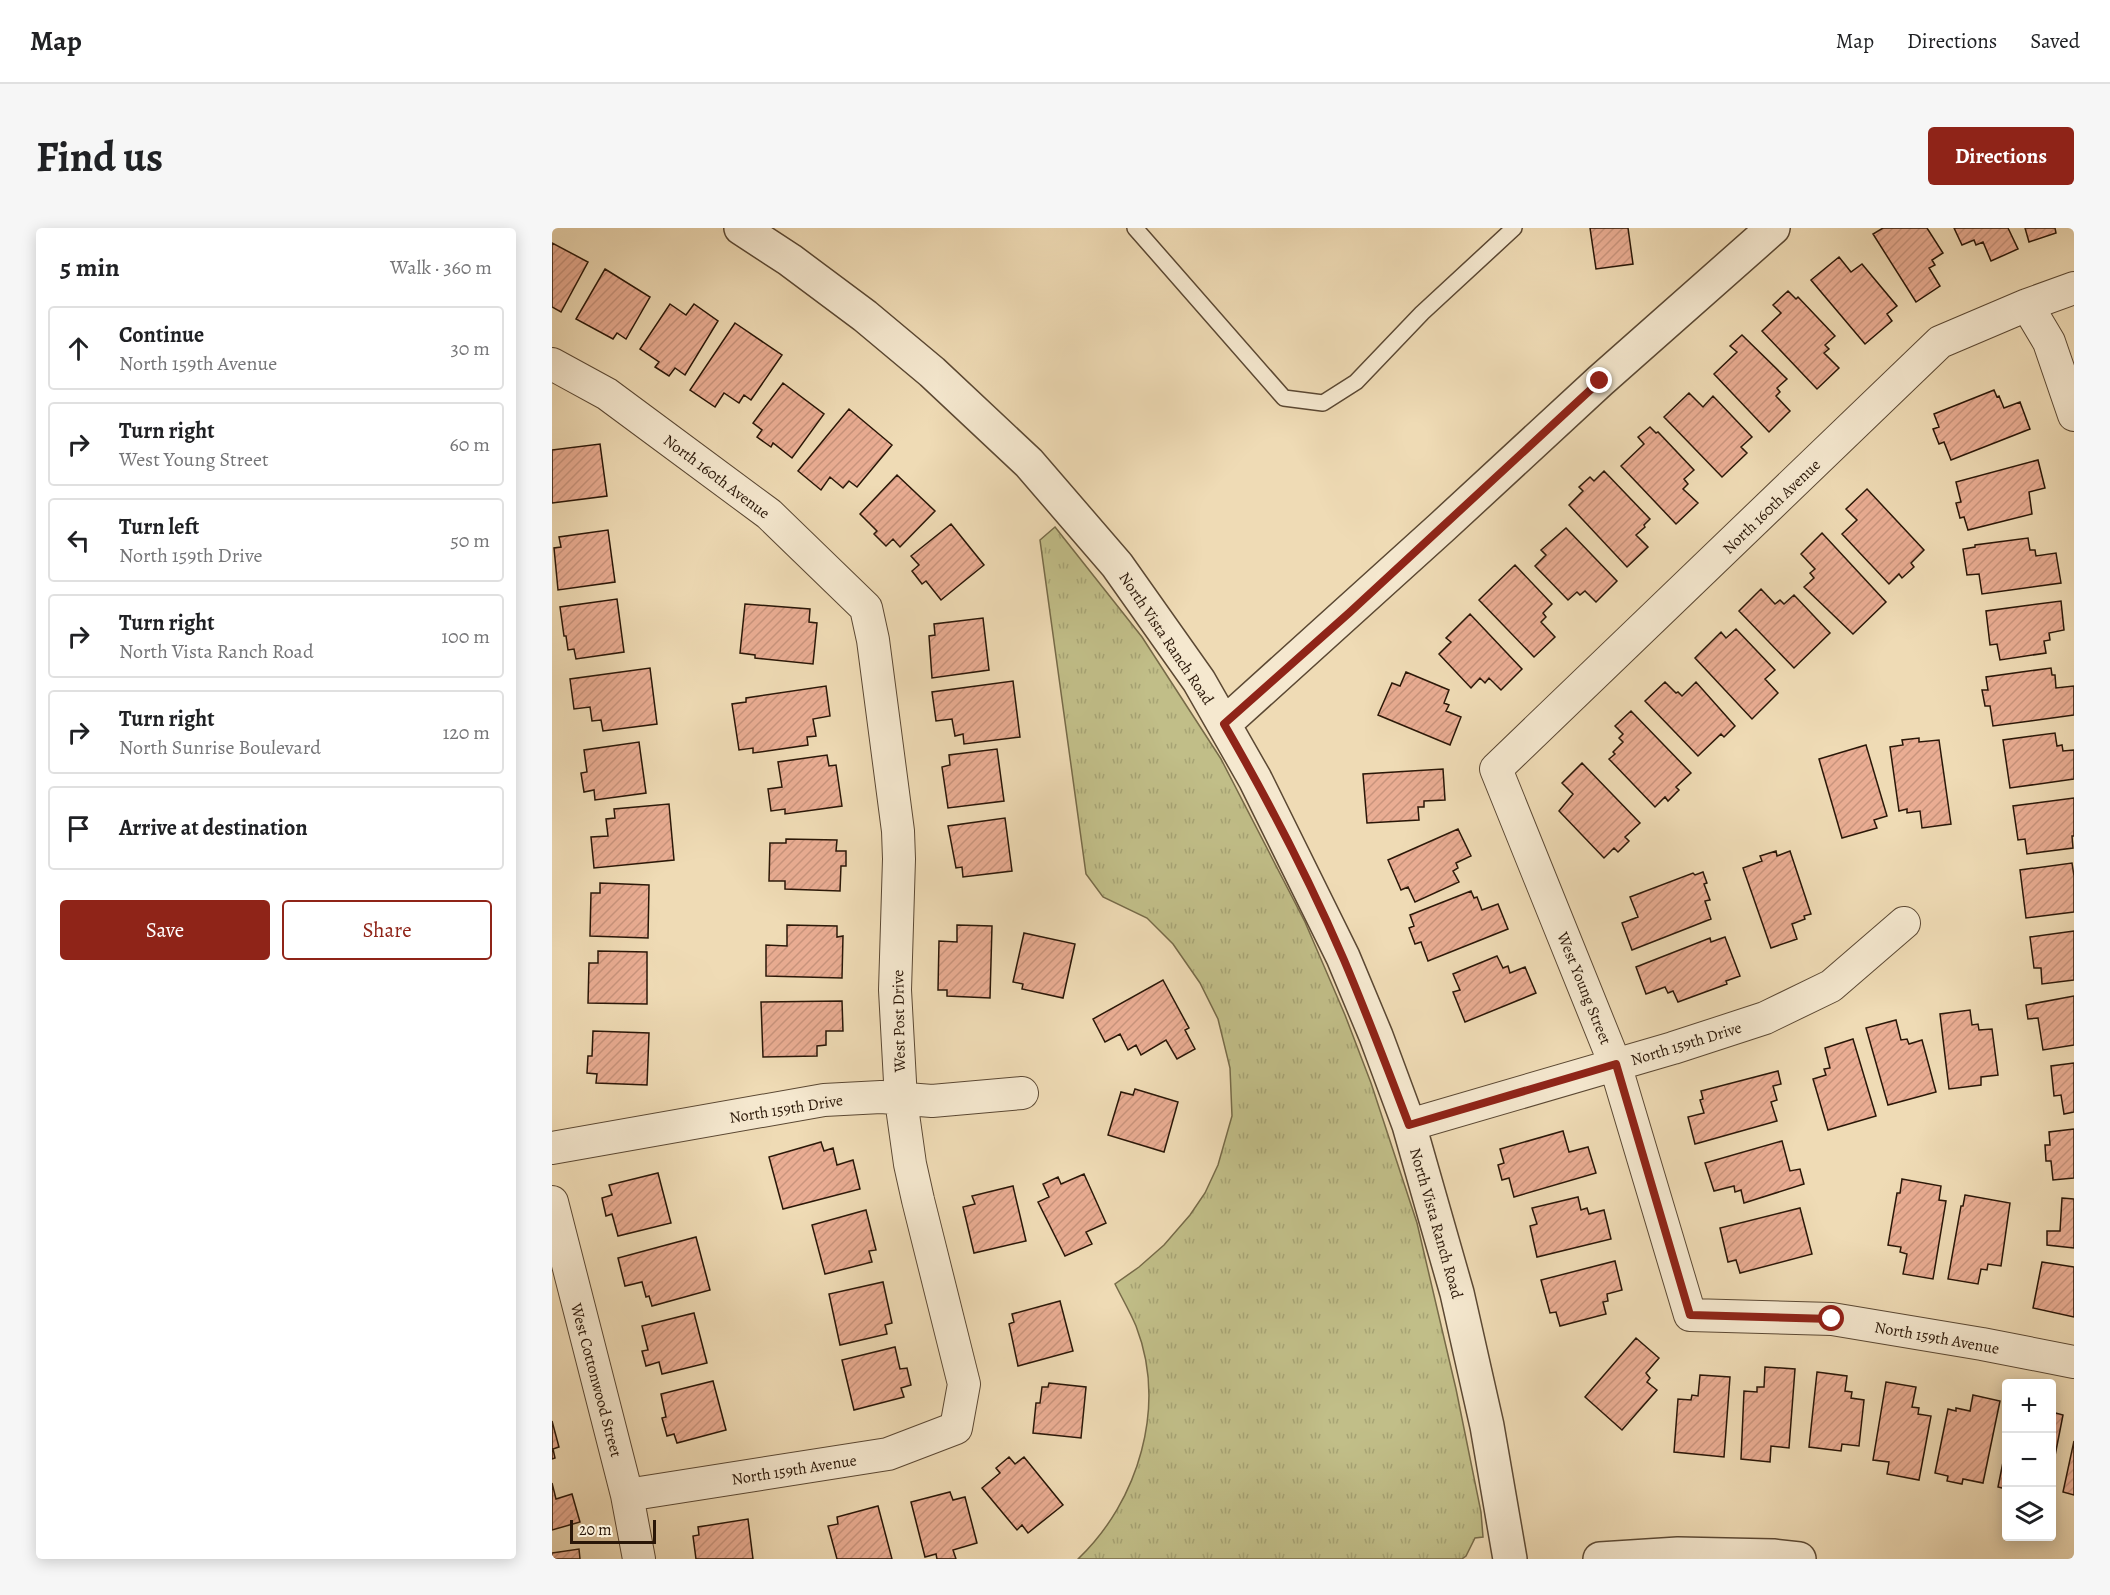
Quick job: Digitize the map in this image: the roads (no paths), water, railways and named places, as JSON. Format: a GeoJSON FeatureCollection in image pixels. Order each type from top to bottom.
{"type":"FeatureCollection","features":[{"type":"Feature","properties":{"kind":"street","name":"North Vista Ranch Road"},"geometry":{"type":"LineString","coordinates":[[741,228],[790,260],[865,316],[932,372],[1029,463],[1117,566],[1199,681],[1224,724],[1261,789],[1343,957],[1376,1036],[1409,1125],[1457,1293],[1486,1426],[1510,1559]]}},
{"type":"Feature","properties":{"kind":"street"},"geometry":{"type":"LineString","coordinates":[[1224,724],[1366,597],[1608,373],[1773,228]]}},
{"type":"Feature","properties":{"kind":"street","name":"North 160th Avenue"},"geometry":{"type":"LineString","coordinates":[[1497,769],[1940,342],[2074,288]]}},
{"type":"Feature","properties":{"kind":"street"},"geometry":{"type":"LineString","coordinates":[[2027,305],[2049,342],[2074,415]]}},
{"type":"Feature","properties":{"kind":"street","name":"North 160th Avenue"},"geometry":{"type":"LineString","coordinates":[[552,364],[607,394],[769,514],[866,608]]}},
{"type":"Feature","properties":{"kind":"street","name":"West Post Drive"},"geometry":{"type":"LineString","coordinates":[[866,608],[873,640],[898,831],[895,990],[901,1100],[910,1164],[964,1384],[956,1428]]}},
{"type":"Feature","properties":{"kind":"street","name":"West Young Street"},"geometry":{"type":"LineString","coordinates":[[1497,769],[1616,1064],[1690,1315]]}},
{"type":"Feature","properties":{"kind":"street","name":"North 159th Drive"},"geometry":{"type":"LineString","coordinates":[[1409,1125],[1766,1018],[1831,986],[1904,923]]}},
{"type":"Feature","properties":{"kind":"street","name":"North 159th Drive"},"geometry":{"type":"LineString","coordinates":[[552,1148],[824,1100],[881,1097],[932,1101],[1022,1093]]}},
{"type":"Feature","properties":{"kind":"street","name":"West Cottonwood Street"},"geometry":{"type":"LineString","coordinates":[[552,1202],[627,1495],[639,1559]]}},
{"type":"Feature","properties":{"kind":"street","name":"North 159th Avenue"},"geometry":{"type":"LineString","coordinates":[[1690,1315],[1832,1319],[2074,1362]]}},
{"type":"Feature","properties":{"kind":"street","name":"North 159th Avenue"},"geometry":{"type":"LineString","coordinates":[[627,1495],[888,1454],[956,1428]]}},
{"type":"Feature","properties":{"kind":"street"},"geometry":{"type":"LineString","coordinates":[[1600,1559],[1678,1554],[1773,1556],[1799,1559]]}},
{"type":"Feature","properties":{"kind":"lane"},"geometry":{"type":"LineString","coordinates":[[1135,228],[1284,398],[1323,403],[1356,382],[1422,313],[1514,228]]}}]}
